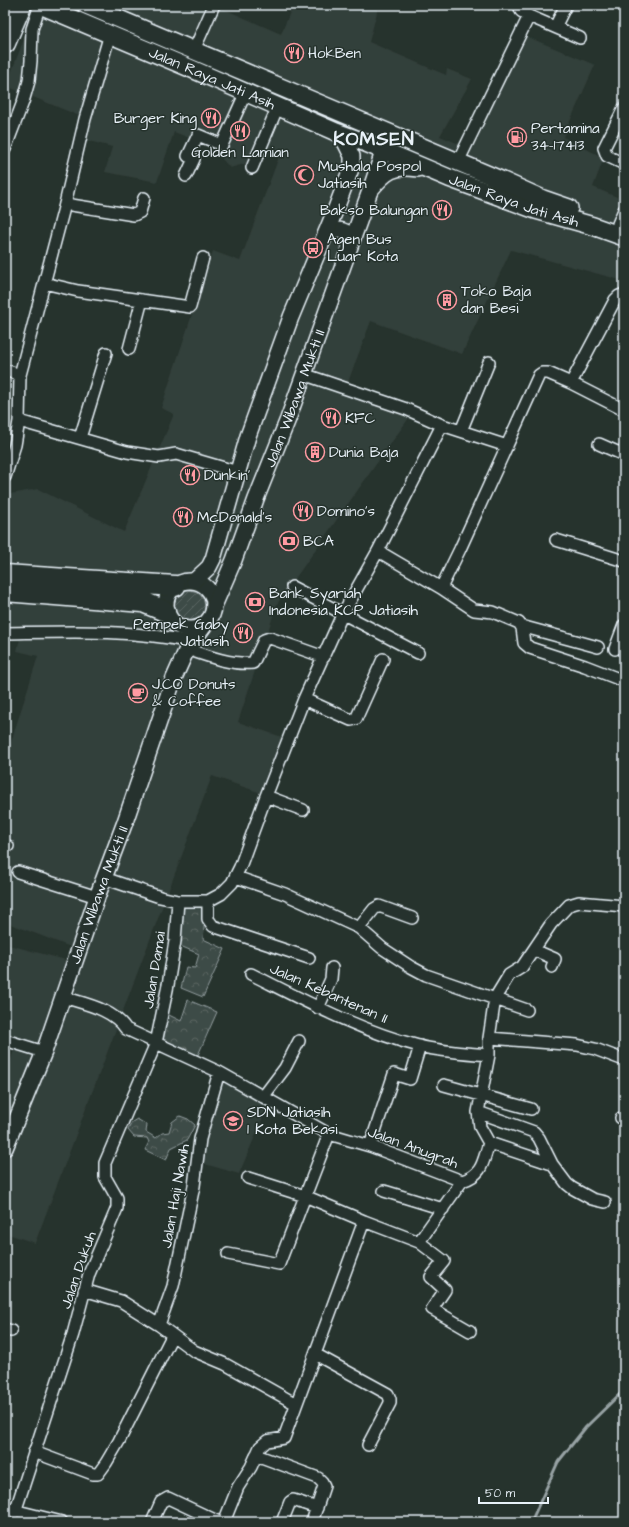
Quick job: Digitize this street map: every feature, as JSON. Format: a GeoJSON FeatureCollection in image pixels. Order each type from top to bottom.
{"type":"FeatureCollection","features":[{"type":"Feature","properties":{"kind":"highway"},"geometry":{"type":"LineString","coordinates":[[5,43],[21,5]]}},
{"type":"Feature","properties":{"kind":"highway"},"geometry":{"type":"LineString","coordinates":[[5,575],[175,586]]}},
{"type":"Feature","properties":{"kind":"highway"},"geometry":{"type":"LineString","coordinates":[[5,591],[143,602],[170,618]]}},
{"type":"Feature","properties":{"kind":"main road","name":"Jalan Raya Jati Asih"},"geometry":{"type":"LineString","coordinates":[[40,5],[246,92],[336,132],[431,171],[536,210],[593,226],[622,224]]}},
{"type":"Feature","properties":{"kind":"main road","name":"Jalan Raya Jati Asih"},"geometry":{"type":"LineString","coordinates":[[86,5],[390,133],[542,199],[622,224]]}},
{"type":"Feature","properties":{"kind":"main road"},"geometry":{"type":"LineString","coordinates":[[357,140],[368,133],[367,125],[363,122]]}},
{"type":"Feature","properties":{"kind":"main road","name":"Jalan Wibawa Mukti II"},"geometry":{"type":"LineString","coordinates":[[194,581],[209,567],[213,559],[248,436],[289,324],[352,166],[352,156],[349,148],[342,137],[336,132]]}},
{"type":"Feature","properties":{"kind":"main road"},"geometry":{"type":"LineString","coordinates":[[384,151],[390,133]]}},
{"type":"Feature","properties":{"kind":"main road","name":"Jalan Wibawa Mukti II"},"geometry":{"type":"LineString","coordinates":[[214,606],[234,560],[384,151]]}},
{"type":"Feature","properties":{"kind":"main road"},"geometry":{"type":"LineString","coordinates":[[371,188],[382,175],[395,168],[408,166],[431,171]]}},
{"type":"Feature","properties":{"kind":"main road"},"geometry":{"type":"LineString","coordinates":[[326,234],[332,230],[339,229],[347,232],[353,237]]}},
{"type":"Feature","properties":{"kind":"main road"},"geometry":{"type":"LineString","coordinates":[[170,618],[184,629],[194,630],[204,626],[211,617],[214,606],[213,598],[209,590],[203,584],[194,581],[184,582],[175,586],[168,593],[165,601],[170,618],[189,645]]}},
{"type":"Feature","properties":{"kind":"main road","name":"Jalan Wibawa Mukti II"},"geometry":{"type":"LineString","coordinates":[[5,1148],[44,1052],[174,678],[189,645],[204,626]]}},
{"type":"Feature","properties":{"kind":"street"},"geometry":{"type":"LineString","coordinates":[[5,148],[23,102],[29,81],[32,29],[40,5]]}},
{"type":"Feature","properties":{"kind":"street"},"geometry":{"type":"LineString","coordinates":[[194,50],[214,5]]}},
{"type":"Feature","properties":{"kind":"street"},"geometry":{"type":"LineString","coordinates":[[519,5],[521,11],[529,16],[580,38]]}},
{"type":"Feature","properties":{"kind":"street"},"geometry":{"type":"LineString","coordinates":[[555,27],[566,5]]}},
{"type":"Feature","properties":{"kind":"street"},"geometry":{"type":"LineString","coordinates":[[458,162],[529,16]]}},
{"type":"Feature","properties":{"kind":"street"},"geometry":{"type":"LineString","coordinates":[[5,477],[15,445],[19,421],[20,375],[65,204],[85,119],[110,34]]}},
{"type":"Feature","properties":{"kind":"street"},"geometry":{"type":"LineString","coordinates":[[186,176],[194,159],[188,156],[198,134],[222,145],[246,92]]}},
{"type":"Feature","properties":{"kind":"street"},"geometry":{"type":"LineString","coordinates":[[252,168],[278,106]]}},
{"type":"Feature","properties":{"kind":"street"},"geometry":{"type":"LineString","coordinates":[[624,108],[604,148],[607,156],[624,164]]}},
{"type":"Feature","properties":{"kind":"street"},"geometry":{"type":"LineString","coordinates":[[65,204],[134,215],[140,212],[144,198]]}},
{"type":"Feature","properties":{"kind":"street"},"geometry":{"type":"LineString","coordinates":[[44,283],[78,291],[190,307],[203,258]]}},
{"type":"Feature","properties":{"kind":"street"},"geometry":{"type":"LineString","coordinates":[[571,383],[615,300],[624,294]]}},
{"type":"Feature","properties":{"kind":"street"},"geometry":{"type":"LineString","coordinates":[[129,349],[142,300]]}},
{"type":"Feature","properties":{"kind":"street"},"geometry":{"type":"LineString","coordinates":[[80,438],[106,353]]}},
{"type":"Feature","properties":{"kind":"street"},"geometry":{"type":"LineString","coordinates":[[461,431],[489,362]]}},
{"type":"Feature","properties":{"kind":"street"},"geometry":{"type":"LineString","coordinates":[[5,370],[20,375]]}},
{"type":"Feature","properties":{"kind":"street"},"geometry":{"type":"LineString","coordinates":[[441,588],[539,375],[542,373],[548,373],[624,410]]}},
{"type":"Feature","properties":{"kind":"street"},"geometry":{"type":"LineString","coordinates":[[303,374],[406,410],[442,425],[507,446]]}},
{"type":"Feature","properties":{"kind":"street"},"geometry":{"type":"LineString","coordinates":[[19,421],[127,452],[159,457],[176,454],[238,472]]}},
{"type":"Feature","properties":{"kind":"street"},"geometry":{"type":"LineString","coordinates":[[104,878],[160,897],[178,901],[208,902],[222,894],[236,877],[304,699],[342,615],[378,551],[442,425]]}},
{"type":"Feature","properties":{"kind":"street"},"geometry":{"type":"LineString","coordinates":[[599,444],[624,455]]}},
{"type":"Feature","properties":{"kind":"street"},"geometry":{"type":"LineString","coordinates":[[556,540],[624,561]]}},
{"type":"Feature","properties":{"kind":"street"},"geometry":{"type":"LineString","coordinates":[[378,551],[441,588],[474,610],[493,612],[516,621],[521,626],[598,648]]}},
{"type":"Feature","properties":{"kind":"street"},"geometry":{"type":"LineString","coordinates":[[292,587],[342,615],[418,653]]}},
{"type":"Feature","properties":{"kind":"street"},"geometry":{"type":"LineString","coordinates":[[521,626],[524,643],[530,648],[585,666],[624,681]]}},
{"type":"Feature","properties":{"kind":"street"},"geometry":{"type":"LineString","coordinates":[[615,649],[624,626]]}},
{"type":"Feature","properties":{"kind":"street"},"geometry":{"type":"LineString","coordinates":[[5,633],[88,632],[165,636],[189,645],[209,657],[246,663],[253,662],[264,640],[270,638],[324,657]]}},
{"type":"Feature","properties":{"kind":"street"},"geometry":{"type":"LineString","coordinates":[[304,699],[351,720],[356,719],[383,659]]}},
{"type":"Feature","properties":{"kind":"street"},"geometry":{"type":"LineString","coordinates":[[266,796],[303,810]]}},
{"type":"Feature","properties":{"kind":"street"},"geometry":{"type":"LineString","coordinates":[[18,872],[97,897]]}},
{"type":"Feature","properties":{"kind":"street"},"geometry":{"type":"LineString","coordinates":[[236,877],[285,894],[359,928],[382,948],[426,975],[528,1010]]}},
{"type":"Feature","properties":{"kind":"street","name":"Jalan Damai"},"geometry":{"type":"LineString","coordinates":[[156,1043],[168,985],[175,940],[178,901]]}},
{"type":"Feature","properties":{"kind":"street"},"geometry":{"type":"LineString","coordinates":[[208,902],[208,919],[213,926],[309,958]]}},
{"type":"Feature","properties":{"kind":"street"},"geometry":{"type":"LineString","coordinates":[[552,1164],[489,1142],[480,1126],[478,1112],[480,1095],[489,1055],[489,1038],[495,998],[509,975],[522,967],[551,924],[570,905],[579,902],[624,907],[624,902]]}},
{"type":"Feature","properties":{"kind":"street"},"geometry":{"type":"LineString","coordinates":[[359,928],[374,909],[379,906],[412,918]]}},
{"type":"Feature","properties":{"kind":"street"},"geometry":{"type":"LineString","coordinates":[[534,950],[555,959],[552,968]]}},
{"type":"Feature","properties":{"kind":"street"},"geometry":{"type":"LineString","coordinates":[[318,1008],[331,979],[332,968]]}},
{"type":"Feature","properties":{"kind":"street","name":"Jalan Kebantenan II"},"geometry":{"type":"LineString","coordinates":[[251,974],[353,1024],[420,1046],[456,1052],[489,1055]]}},
{"type":"Feature","properties":{"kind":"street","name":"Jalan Anugrah"},"geometry":{"type":"LineString","coordinates":[[63,996],[111,1014],[121,1021],[126,1029],[219,1072],[329,1134],[370,1146],[462,1181],[472,1178],[480,1170],[489,1142]]}},
{"type":"Feature","properties":{"kind":"street"},"geometry":{"type":"LineString","coordinates":[[489,1038],[577,1045],[595,1049],[624,1060]]}},
{"type":"Feature","properties":{"kind":"street"},"geometry":{"type":"LineString","coordinates":[[5,1040],[44,1052]]}},
{"type":"Feature","properties":{"kind":"street"},"geometry":{"type":"LineString","coordinates":[[263,1097],[285,1068],[299,1041]]}},
{"type":"Feature","properties":{"kind":"street","name":"Jalan Dukuh"},"geometry":{"type":"LineString","coordinates":[[10,1510],[34,1452],[73,1334],[89,1274],[117,1208],[117,1198],[105,1177],[105,1163],[156,1043]]}},
{"type":"Feature","properties":{"kind":"street"},"geometry":{"type":"LineString","coordinates":[[370,1146],[394,1074],[410,1079],[420,1046]]}},
{"type":"Feature","properties":{"kind":"street","name":"Jalan Haji Nawih"},"geometry":{"type":"LineString","coordinates":[[159,1325],[173,1286],[194,1186],[200,1139],[219,1072]]}},
{"type":"Feature","properties":{"kind":"street"},"geometry":{"type":"LineString","coordinates":[[444,1085],[531,1109]]}},
{"type":"Feature","properties":{"kind":"street"},"geometry":{"type":"LineString","coordinates":[[478,1112],[534,1132],[539,1138],[552,1164],[567,1184],[592,1199],[605,1202]]}},
{"type":"Feature","properties":{"kind":"street"},"geometry":{"type":"LineString","coordinates":[[228,1254],[278,1264],[329,1134]]}},
{"type":"Feature","properties":{"kind":"street"},"geometry":{"type":"LineString","coordinates":[[248,1178],[305,1196],[419,1242],[444,1261],[432,1277],[445,1290],[432,1309],[470,1331]]}},
{"type":"Feature","properties":{"kind":"street"},"geometry":{"type":"LineString","coordinates":[[419,1242],[462,1181]]}},
{"type":"Feature","properties":{"kind":"street"},"geometry":{"type":"LineString","coordinates":[[384,1191],[443,1209]]}},
{"type":"Feature","properties":{"kind":"street"},"geometry":{"type":"LineString","coordinates":[[224,1522],[238,1487],[251,1467],[260,1446],[267,1441],[284,1438],[364,1221]]}},
{"type":"Feature","properties":{"kind":"street"},"geometry":{"type":"LineString","coordinates":[[84,1290],[121,1301],[159,1325],[194,1351],[225,1364],[296,1404]]}},
{"type":"Feature","properties":{"kind":"street"},"geometry":{"type":"LineString","coordinates":[[34,1452],[93,1474],[98,1474],[119,1441],[172,1336]]}},
{"type":"Feature","properties":{"kind":"street"},"geometry":{"type":"LineString","coordinates":[[315,1354],[390,1396],[390,1403],[368,1445]]}},
{"type":"Feature","properties":{"kind":"street"},"geometry":{"type":"LineString","coordinates":[[256,1455],[318,1478],[322,1482],[324,1486],[312,1522]]}},
{"type":"Feature","properties":{"kind":"street"},"geometry":{"type":"LineString","coordinates":[[152,1522],[161,1502],[168,1498],[218,1522]]}},
{"type":"Feature","properties":{"kind":"street"},"geometry":{"type":"LineString","coordinates":[[282,1522],[290,1502],[293,1500],[317,1508]]}},
{"type":"Feature","properties":{"kind":"street"},"geometry":{"type":"LineString","coordinates":[[10,1510],[62,1522]]}},
{"type":"Feature","properties":{"kind":"shaded area"},"geometry":{"type":"Polygon","coordinates":[[[37,5],[215,5],[281,34],[293,5],[379,5],[369,42],[446,75],[447,69],[472,79],[440,136],[464,146],[523,35],[595,65],[563,137],[604,158],[593,187],[624,200],[624,281],[511,250],[462,354],[371,321],[345,390],[411,415],[277,604],[238,722],[285,738],[264,794],[212,776],[35,1243],[5,1233],[5,1079],[16,1043],[5,1040],[5,944],[70,961],[76,949],[5,922],[5,902],[11,871],[5,868],[5,761],[38,656],[17,651],[22,630],[5,629],[5,495],[38,489],[124,532],[174,414],[161,408],[213,251],[240,261],[280,154],[230,168],[222,159],[221,150],[174,132],[157,182],[105,172],[112,147],[78,138],[82,117],[6,86],[37,5]]]}},
{"type":"Feature","properties":{"kind":"shaded area","name":"SDN Jatiasih 1 Kota Bekasi"},"geometry":{"type":"Polygon","coordinates":[[[219,1072],[270,1101],[239,1174],[198,1162],[219,1072]]]}},
{"type":"Feature","properties":{"kind":"green space"},"geometry":{"type":"Polygon","coordinates":[[[186,590],[192,590],[202,597],[205,606],[204,612],[198,619],[192,622],[186,622],[176,615],[173,609],[173,603],[180,593],[186,590]]]}},
{"type":"Feature","properties":{"kind":"green space"},"geometry":{"type":"Polygon","coordinates":[[[181,905],[206,906],[203,939],[225,949],[203,997],[181,988],[186,967],[195,968],[199,954],[178,945],[181,905]]]}},
{"type":"Feature","properties":{"kind":"green space"},"geometry":{"type":"Polygon","coordinates":[[[188,1000],[217,1012],[198,1055],[159,1042],[165,1013],[181,1021],[188,1000]]]}},
{"type":"Feature","properties":{"kind":"green space"},"geometry":{"type":"Polygon","coordinates":[[[180,1116],[188,1119],[195,1125],[187,1140],[171,1148],[166,1160],[145,1150],[149,1142],[147,1138],[134,1137],[128,1130],[132,1122],[137,1119],[147,1125],[146,1132],[156,1138],[162,1133],[169,1132],[172,1122],[180,1116]]]}},
{"type":"Feature","properties":{"kind":"waterway"},"geometry":{"type":"LineString","coordinates":[[531,1522],[558,1462],[586,1427],[624,1390]]}},
{"type":"Feature","properties":{"kind":"place","name":"HokBen"},"geometry":{"type":"Point","coordinates":[294,53]}},
{"type":"Feature","properties":{"kind":"place","name":"Burger King"},"geometry":{"type":"Point","coordinates":[211,118]}},
{"type":"Feature","properties":{"kind":"place","name":"Golden Lamian"},"geometry":{"type":"Point","coordinates":[240,131]}},
{"type":"Feature","properties":{"kind":"place","name":"Pertamina 34-17413"},"geometry":{"type":"Point","coordinates":[517,137]}},
{"type":"Feature","properties":{"kind":"place","name":"Mushala Pospol Jatiasih"},"geometry":{"type":"Point","coordinates":[304,175]}},
{"type":"Feature","properties":{"kind":"place","name":"Bakso Balungan"},"geometry":{"type":"Point","coordinates":[442,210]}},
{"type":"Feature","properties":{"kind":"place","name":"Agen Bus Luar Kota"},"geometry":{"type":"Point","coordinates":[313,248]}},
{"type":"Feature","properties":{"kind":"place","name":"Toko Baja dan Besi"},"geometry":{"type":"Point","coordinates":[447,300]}},
{"type":"Feature","properties":{"kind":"place","name":"KFC"},"geometry":{"type":"Point","coordinates":[331,418]}},
{"type":"Feature","properties":{"kind":"place","name":"Dunia Baja"},"geometry":{"type":"Point","coordinates":[315,452]}},
{"type":"Feature","properties":{"kind":"place","name":"Dunkin'"},"geometry":{"type":"Point","coordinates":[190,475]}},
{"type":"Feature","properties":{"kind":"place","name":"Domino's"},"geometry":{"type":"Point","coordinates":[303,511]}},
{"type":"Feature","properties":{"kind":"place","name":"McDonald's"},"geometry":{"type":"Point","coordinates":[183,517]}},
{"type":"Feature","properties":{"kind":"place","name":"BCA"},"geometry":{"type":"Point","coordinates":[289,541]}},
{"type":"Feature","properties":{"kind":"place","name":"Bank Syariah Indonesia KCP Jatiasih"},"geometry":{"type":"Point","coordinates":[255,602]}},
{"type":"Feature","properties":{"kind":"place","name":"Pempek Gaby Jatiasih"},"geometry":{"type":"Point","coordinates":[243,633]}},
{"type":"Feature","properties":{"kind":"place","name":"J.CO Donuts & Coffee"},"geometry":{"type":"Point","coordinates":[138,693]}},
{"type":"Feature","properties":{"kind":"place","name":"SDN Jatiasih 1 Kota Bekasi"},"geometry":{"type":"Point","coordinates":[233,1121]}},
{"type":"Feature","properties":{"kind":"district","name":"KOMSEN"},"geometry":{"type":"Point","coordinates":[374,138]}}]}
